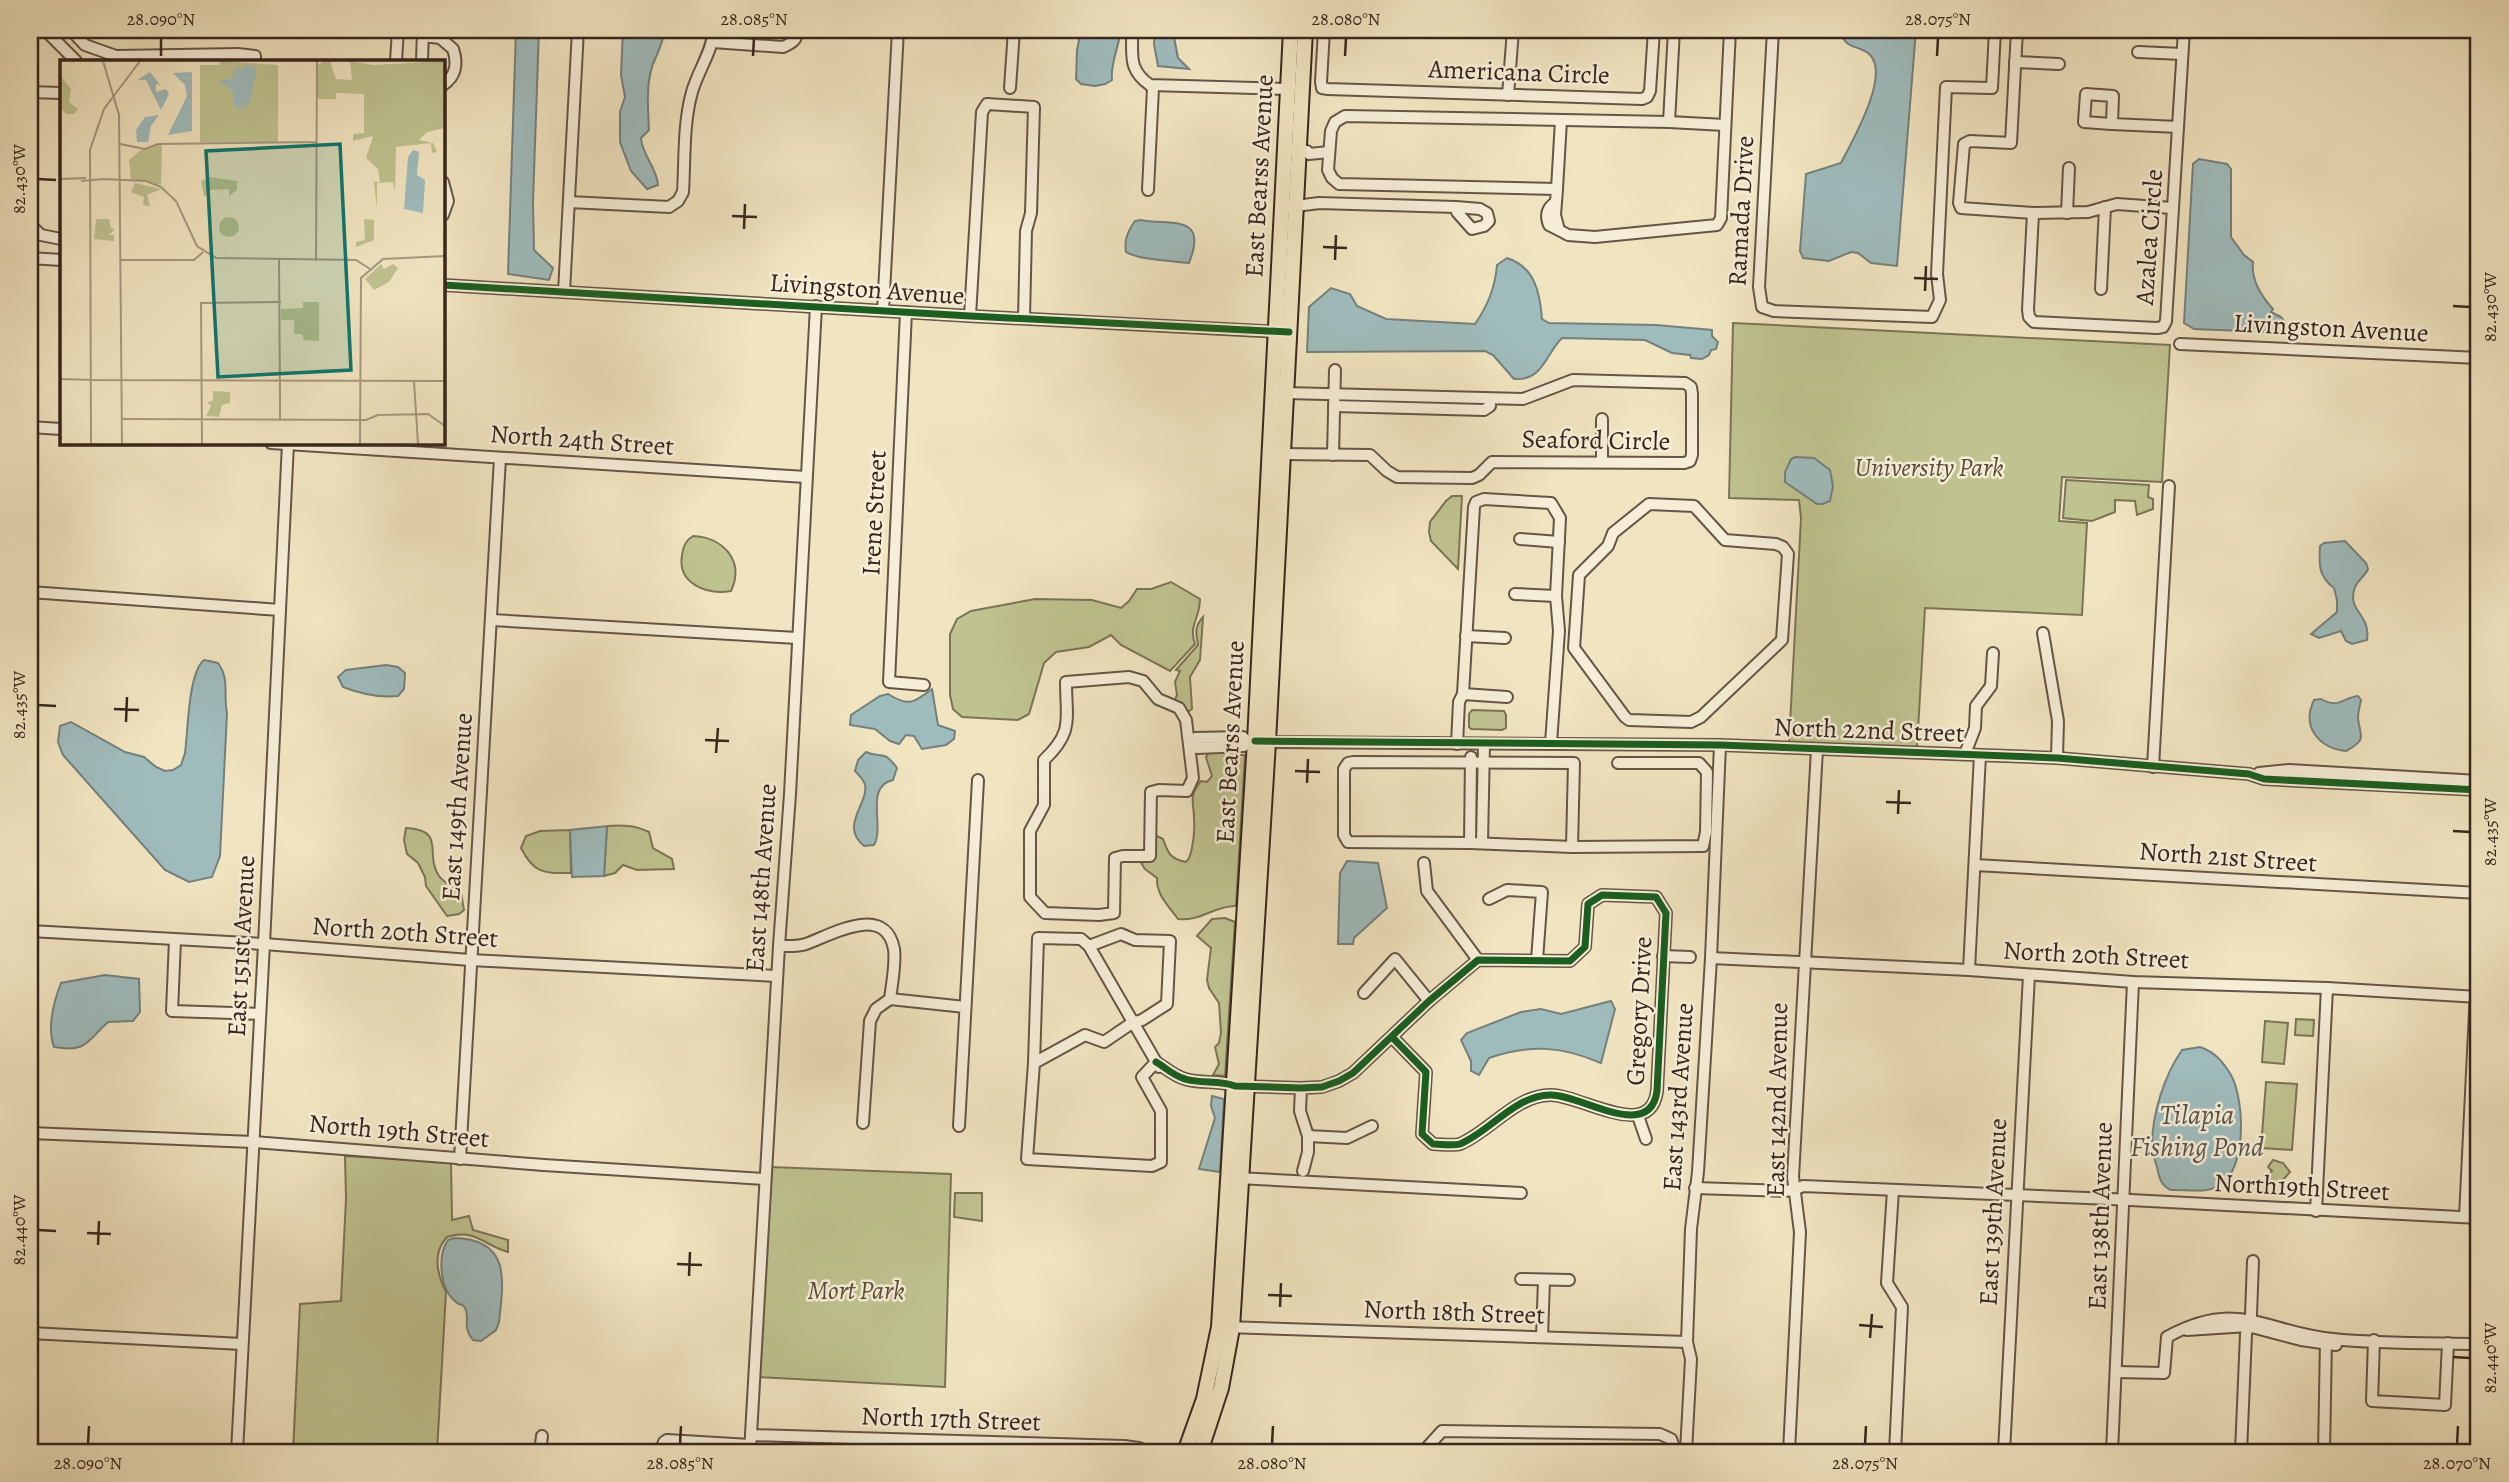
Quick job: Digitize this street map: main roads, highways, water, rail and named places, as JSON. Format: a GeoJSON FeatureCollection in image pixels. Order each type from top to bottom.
{"type":"FeatureCollection","features":[{"type":"Feature","properties":{"kind":"main road","name":"East Bearss Avenue"},"geometry":{"type":"LineString","coordinates":[[1291,30],[1288,89],[1297,150]]}},
{"type":"Feature","properties":{"kind":"main road","name":"East Bearss Avenue"},"geometry":{"type":"LineString","coordinates":[[1200,1452],[1226,1327],[1249,949],[1256,741],[1289,207],[1297,150],[1305,30]]}},
{"type":"Feature","properties":{"kind":"main road","name":"East Bearss Avenue"},"geometry":{"type":"LineString","coordinates":[[1256,741],[1283,454],[1286,393],[1282,332]]}},
{"type":"Feature","properties":{"kind":"main road","name":"East Bearss Avenue"},"geometry":{"type":"LineString","coordinates":[[1185,1452],[1215,1386]]}},
{"type":"Feature","properties":{"kind":"water"},"geometry":{"type":"Polygon","coordinates":[[[516,30],[539,30],[534,250],[553,268],[549,280],[508,274],[516,30]]]}},
{"type":"Feature","properties":{"kind":"water"},"geometry":{"type":"Polygon","coordinates":[[[623,30],[664,30],[649,82],[649,130],[641,138],[658,185],[647,189],[631,171],[620,142],[620,112],[625,97],[621,75],[623,30]]]}},
{"type":"Feature","properties":{"kind":"water"},"geometry":{"type":"Polygon","coordinates":[[[1081,30],[1115,30],[1120,34],[1112,80],[1105,84],[1081,84],[1076,79],[1081,30]]]}},
{"type":"Feature","properties":{"kind":"water"},"geometry":{"type":"Polygon","coordinates":[[[1155,30],[1173,32],[1178,58],[1189,69],[1158,66],[1154,44],[1155,30]]]}},
{"type":"Feature","properties":{"kind":"water"},"geometry":{"type":"Polygon","coordinates":[[[1838,30],[1916,30],[1897,266],[1871,263],[1858,253],[1851,252],[1829,261],[1803,258],[1800,251],[1806,174],[1841,163],[1867,110],[1875,79],[1875,66],[1871,56],[1847,43],[1838,30]]]}},
{"type":"Feature","properties":{"kind":"water"},"geometry":{"type":"Polygon","coordinates":[[[2199,159],[2227,164],[2231,169],[2231,237],[2244,255],[2253,262],[2255,281],[2273,309],[2271,312],[2281,317],[2293,333],[2194,329],[2184,323],[2193,164],[2199,159]]]}},
{"type":"Feature","properties":{"kind":"water"},"geometry":{"type":"Polygon","coordinates":[[[1135,221],[1174,223],[1190,229],[1194,236],[1194,247],[1189,263],[1147,258],[1126,252],[1129,232],[1135,221]]]}},
{"type":"Feature","properties":{"kind":"water"},"geometry":{"type":"Polygon","coordinates":[[[1507,258],[1530,274],[1540,300],[1542,319],[1549,323],[1656,325],[1712,330],[1712,336],[1718,342],[1716,349],[1702,359],[1672,353],[1645,340],[1562,338],[1542,366],[1524,379],[1514,379],[1493,355],[1485,351],[1307,352],[1309,307],[1331,288],[1350,294],[1357,306],[1386,319],[1475,324],[1490,296],[1497,265],[1507,258]]]}},
{"type":"Feature","properties":{"kind":"water"},"geometry":{"type":"Polygon","coordinates":[[[1814,458],[1830,470],[1833,486],[1830,501],[1817,504],[1785,482],[1785,472],[1791,459],[1814,458]]]}},
{"type":"Feature","properties":{"kind":"water"},"geometry":{"type":"Polygon","coordinates":[[[2345,541],[2366,563],[2368,569],[2356,585],[2353,595],[2356,608],[2366,624],[2367,640],[2352,644],[2346,641],[2341,631],[2319,638],[2311,634],[2337,612],[2334,588],[2325,579],[2321,569],[2320,546],[2324,543],[2345,541]]]}},
{"type":"Feature","properties":{"kind":"water"},"geometry":{"type":"Polygon","coordinates":[[[204,660],[218,663],[225,681],[227,713],[220,856],[212,877],[189,882],[165,870],[63,755],[58,742],[60,726],[71,722],[125,752],[144,757],[156,767],[165,771],[173,770],[181,765],[185,753],[192,690],[204,660]]]}},
{"type":"Feature","properties":{"kind":"water"},"geometry":{"type":"Polygon","coordinates":[[[386,665],[398,667],[405,673],[404,689],[398,696],[356,692],[343,687],[338,677],[346,670],[386,665]]]}},
{"type":"Feature","properties":{"kind":"water"},"geometry":{"type":"Polygon","coordinates":[[[932,689],[938,725],[955,731],[954,739],[946,745],[922,749],[914,736],[906,735],[899,744],[890,741],[875,729],[850,725],[851,715],[880,696],[888,694],[901,701],[911,702],[932,689]]]}},
{"type":"Feature","properties":{"kind":"water"},"geometry":{"type":"Polygon","coordinates":[[[2358,696],[2361,700],[2358,718],[2360,740],[2346,751],[2328,746],[2311,727],[2314,700],[2336,703],[2358,696]]]}},
{"type":"Feature","properties":{"kind":"water"},"geometry":{"type":"Polygon","coordinates":[[[866,752],[885,756],[897,768],[893,780],[879,790],[878,828],[874,845],[864,846],[857,838],[854,823],[865,785],[855,771],[858,760],[866,752]]]}},
{"type":"Feature","properties":{"kind":"water"},"geometry":{"type":"Polygon","coordinates":[[[607,826],[604,876],[572,877],[570,830],[607,826]]]}},
{"type":"Feature","properties":{"kind":"water"},"geometry":{"type":"Polygon","coordinates":[[[1347,861],[1378,863],[1387,908],[1354,938],[1353,944],[1338,944],[1340,873],[1347,861]]]}},
{"type":"Feature","properties":{"kind":"water"},"geometry":{"type":"Polygon","coordinates":[[[105,975],[139,979],[140,1012],[133,1021],[108,1022],[80,1047],[54,1047],[51,1023],[61,983],[105,975]]]}},
{"type":"Feature","properties":{"kind":"water"},"geometry":{"type":"Polygon","coordinates":[[[1611,1001],[1615,1009],[1601,1063],[1559,1050],[1532,1049],[1489,1058],[1479,1075],[1471,1071],[1471,1061],[1461,1040],[1467,1033],[1521,1012],[1541,1009],[1561,1014],[1611,1001]]]}},
{"type":"Feature","properties":{"kind":"water","name":"Tilapia Fishing Pond"},"geometry":{"type":"Polygon","coordinates":[[[2200,1047],[2222,1062],[2236,1087],[2241,1117],[2239,1151],[2235,1166],[2219,1186],[2202,1191],[2171,1190],[2161,1181],[2153,1154],[2154,1121],[2165,1083],[2182,1050],[2200,1047]]]}},
{"type":"Feature","properties":{"kind":"water"},"geometry":{"type":"Polygon","coordinates":[[[1212,1096],[1224,1099],[1220,1172],[1199,1169],[1215,1118],[1211,1106],[1212,1096]]]}},
{"type":"Feature","properties":{"kind":"water"},"geometry":{"type":"Polygon","coordinates":[[[448,1240],[472,1240],[485,1246],[494,1254],[499,1264],[502,1291],[499,1322],[496,1330],[481,1341],[473,1340],[467,1326],[465,1308],[446,1290],[442,1255],[448,1240]]]}},
{"type":"Feature","properties":{"kind":"park label","name":"University Park"},"geometry":{"type":"Point","coordinates":[1929,467]}},
{"type":"Feature","properties":{"kind":"park label","name":"Mort Park"},"geometry":{"type":"Point","coordinates":[856,1290]}}]}
